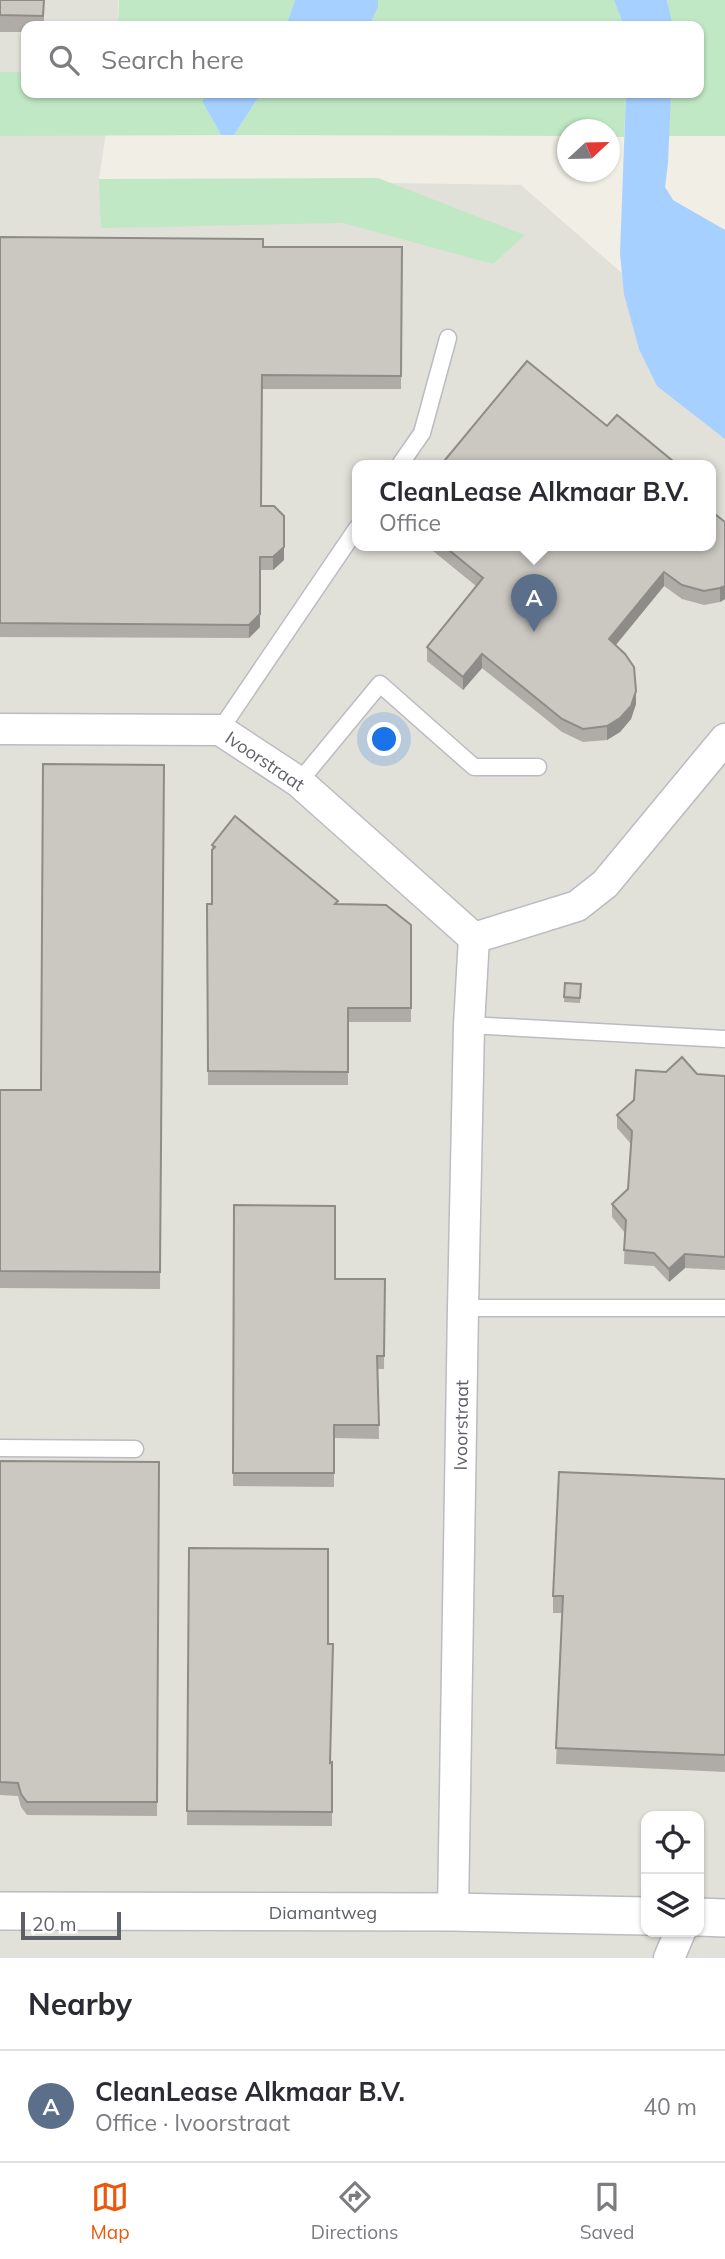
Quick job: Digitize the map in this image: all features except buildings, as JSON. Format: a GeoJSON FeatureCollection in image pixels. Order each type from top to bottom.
{"type":"FeatureCollection","features":[{"type":"Feature","properties":{"kind":"street","name":"Ivoorstraat"},"geometry":{"type":"LineString","coordinates":[[0,729],[220,730],[299,782],[474,938],[469,1024],[453,1912]]}},
{"type":"Feature","properties":{"kind":"street"},"geometry":{"type":"LineString","coordinates":[[474,938],[577,906],[605,884],[725,739]]}},
{"type":"Feature","properties":{"kind":"street","name":"Diamantweg"},"geometry":{"type":"LineString","coordinates":[[0,1911],[453,1912],[641,1916]]}},
{"type":"Feature","properties":{"kind":"street"},"geometry":{"type":"LineString","coordinates":[[704,1917],[725,1919]]}},
{"type":"Feature","properties":{"kind":"street"},"geometry":{"type":"LineString","coordinates":[[669,1958],[678,1937]]}},
{"type":"Feature","properties":{"kind":"lane"},"geometry":{"type":"LineString","coordinates":[[403,460],[422,433],[448,338]]}},
{"type":"Feature","properties":{"kind":"lane"},"geometry":{"type":"LineString","coordinates":[[220,730],[352,534]]}},
{"type":"Feature","properties":{"kind":"lane"},"geometry":{"type":"LineString","coordinates":[[299,782],[380,684],[474,767],[538,766]]}},
{"type":"Feature","properties":{"kind":"lane"},"geometry":{"type":"LineString","coordinates":[[469,1024],[725,1039]]}},
{"type":"Feature","properties":{"kind":"lane"},"geometry":{"type":"LineString","coordinates":[[463,1308],[725,1308]]}},
{"type":"Feature","properties":{"kind":"lane"},"geometry":{"type":"LineString","coordinates":[[0,1448],[135,1449]]}},
{"type":"Feature","properties":{"kind":"shaded area"},"geometry":{"type":"Polygon","coordinates":[[[0,0],[118,0],[118,21],[21,21],[21,98],[111,98],[99,179],[521,185],[725,363],[725,1958],[0,1958],[0,0]]]}},
{"type":"Feature","properties":{"kind":"green space"},"geometry":{"type":"Polygon","coordinates":[[[119,0],[295,0],[288,21],[118,21],[119,0]]]}},
{"type":"Feature","properties":{"kind":"green space"},"geometry":{"type":"Polygon","coordinates":[[[378,0],[614,0],[622,21],[371,21],[378,0]]]}},
{"type":"Feature","properties":{"kind":"green space"},"geometry":{"type":"Polygon","coordinates":[[[667,0],[725,0],[725,136],[668,136],[671,98],[704,98],[704,21],[672,21],[667,0]]]}},
{"type":"Feature","properties":{"kind":"green space"},"geometry":{"type":"Polygon","coordinates":[[[0,72],[21,72],[21,98],[204,98],[202,101],[221,135],[0,136],[0,72]]]}},
{"type":"Feature","properties":{"kind":"green space"},"geometry":{"type":"Polygon","coordinates":[[[259,98],[626,98],[624,137],[620,137],[620,119],[557,119],[557,136],[234,135],[259,98]]]}},
{"type":"Feature","properties":{"kind":"green space"},"geometry":{"type":"Polygon","coordinates":[[[378,178],[525,235],[493,264],[343,223],[101,228],[99,179],[378,178]]]}},
{"type":"Feature","properties":{"kind":"water"},"geometry":{"type":"Polygon","coordinates":[[[295,0],[378,0],[371,21],[288,21],[295,0]]]}},
{"type":"Feature","properties":{"kind":"water"},"geometry":{"type":"Polygon","coordinates":[[[614,0],[667,0],[672,21],[622,21],[614,0]]]}},
{"type":"Feature","properties":{"kind":"water"},"geometry":{"type":"Polygon","coordinates":[[[204,98],[259,98],[234,135],[221,135],[202,101],[204,98]]]}},
{"type":"Feature","properties":{"kind":"water"},"geometry":{"type":"Polygon","coordinates":[[[626,98],[671,98],[665,187],[673,200],[725,230],[725,439],[657,386],[639,349],[624,294],[620,254],[626,98]]]}},
{"type":"Feature","properties":{"kind":"place","name":"CleanLease Alkmaar B.V."},"geometry":{"type":"Point","coordinates":[534,632]}}]}
